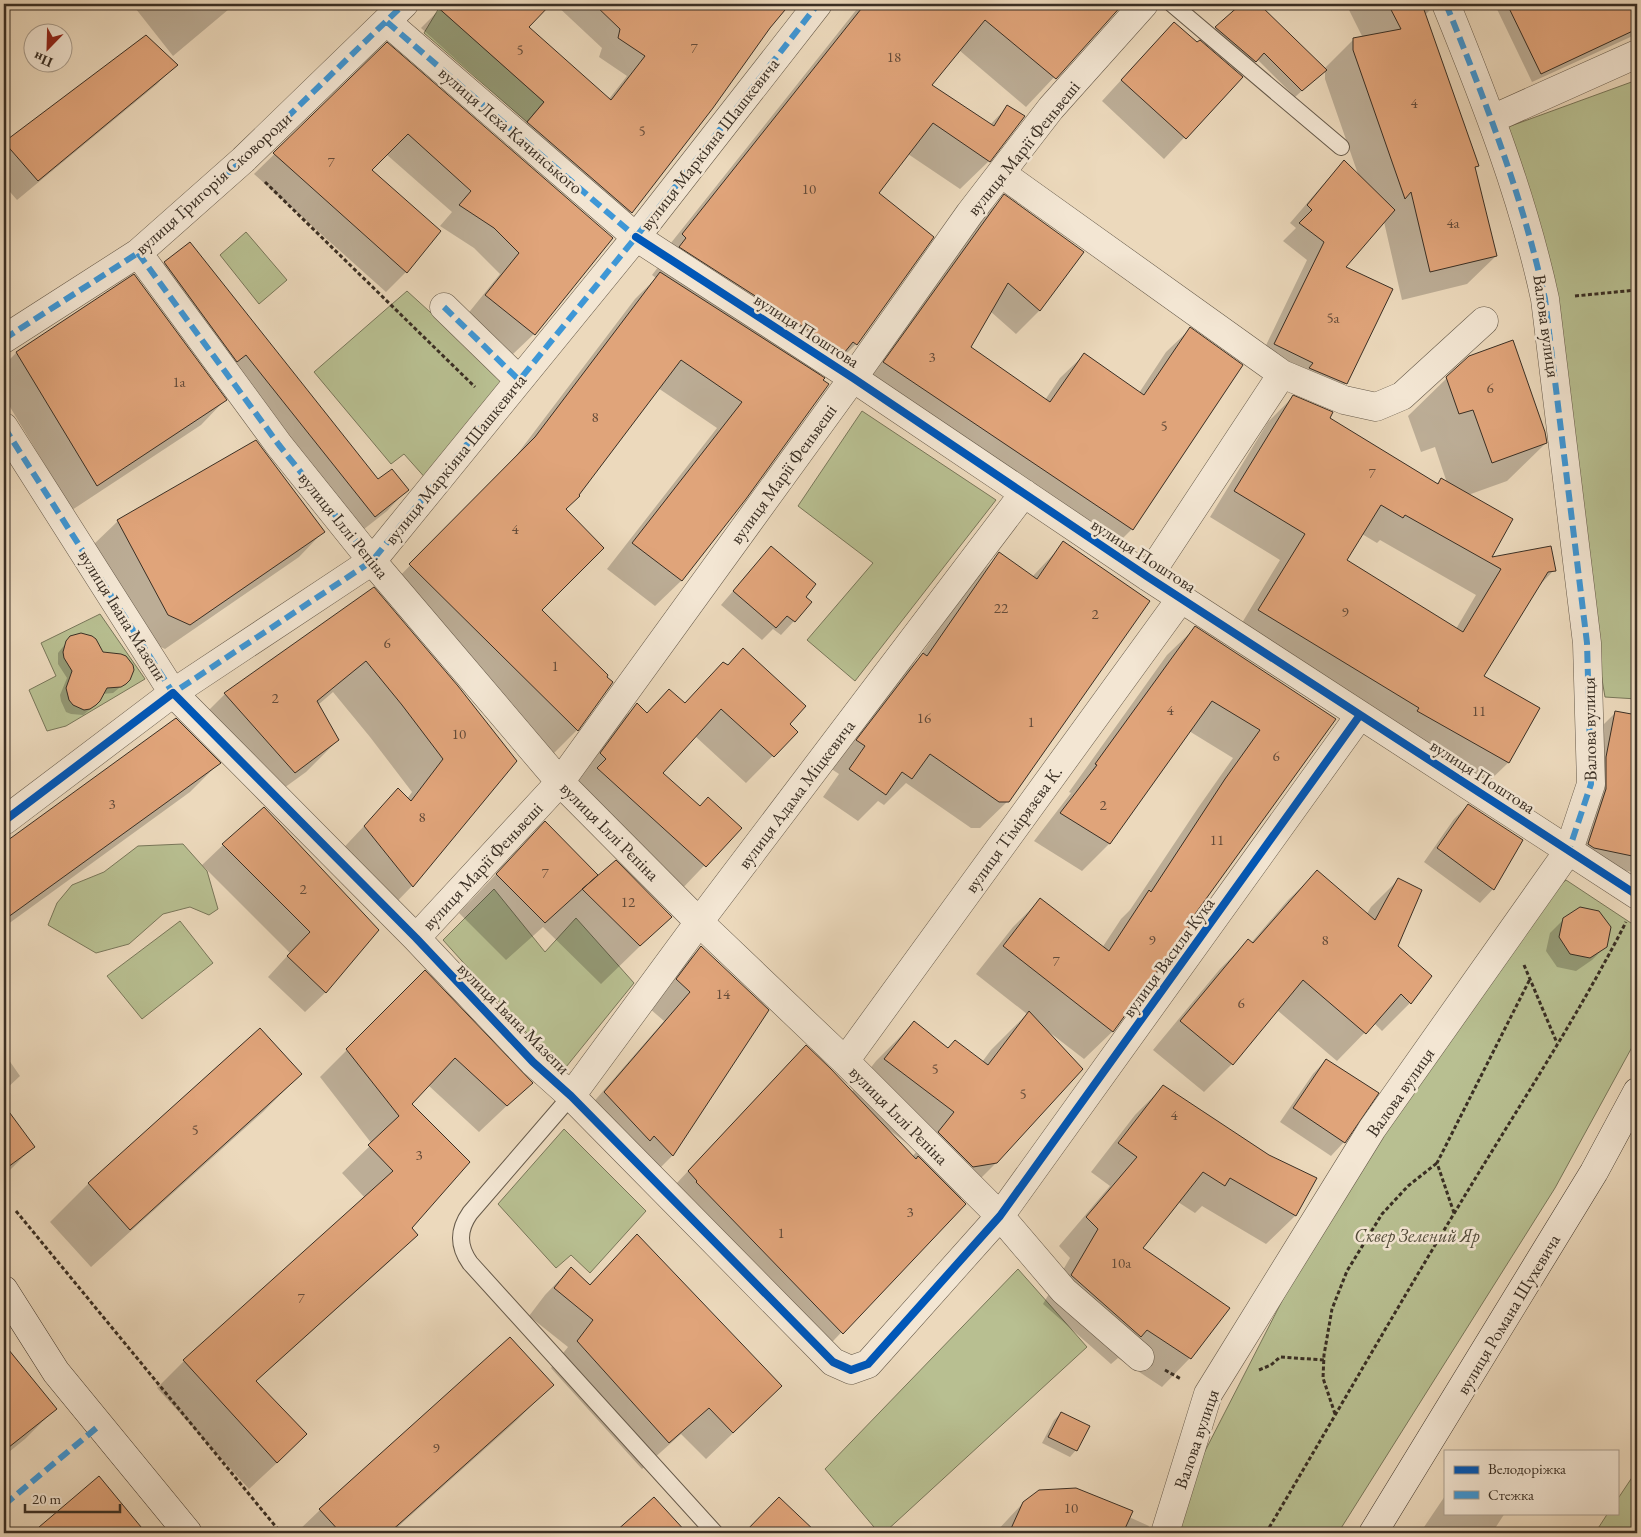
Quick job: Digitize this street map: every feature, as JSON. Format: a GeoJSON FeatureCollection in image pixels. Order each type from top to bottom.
{"type":"FeatureCollection","features":[{"type":"Feature","properties":{"kind":"street","name":"вулиця Маркіяна Шашкевича"},"geometry":{"type":"LineString","coordinates":[[4,821],[173,694],[372,561],[636,237],[818,4]]}},
{"type":"Feature","properties":{"kind":"street","name":"вулиця Марії Феньвеші"},"geometry":{"type":"LineString","coordinates":[[416,938],[560,782],[853,378],[970,213],[1052,108],[1144,4]]}},
{"type":"Feature","properties":{"kind":"street","name":"Валова вулиця"},"geometry":{"type":"LineString","coordinates":[[1165,1533],[1208,1394],[1372,1129],[1569,850],[1591,784],[1587,643],[1546,299],[1536,257],[1492,118],[1446,4]]}},
{"type":"Feature","properties":{"kind":"street","name":"вулиця Леха Качинського"},"geometry":{"type":"LineString","coordinates":[[395,13],[636,237]]}},
{"type":"Feature","properties":{"kind":"street","name":"вулиця Григорія Сковороди"},"geometry":{"type":"LineString","coordinates":[[4,340],[138,253],[243,160],[395,13]]}},
{"type":"Feature","properties":{"kind":"street"},"geometry":{"type":"LineString","coordinates":[[1492,118],[1637,54]]}},
{"type":"Feature","properties":{"kind":"street"},"geometry":{"type":"LineString","coordinates":[[1001,174],[1282,374],[1344,400],[1376,407],[1402,396],[1484,321]]}},
{"type":"Feature","properties":{"kind":"street","name":"вулиця Поштова"},"geometry":{"type":"LineString","coordinates":[[636,237],[853,378],[1148,577],[1182,597],[1569,850],[1633,906]]}},
{"type":"Feature","properties":{"kind":"street","name":"вулиця Іллі Рєпіна"},"geometry":{"type":"LineString","coordinates":[[138,253],[279,445],[372,561],[560,782],[699,922],[845,1061],[1000,1216],[1064,1290],[1140,1357]]}},
{"type":"Feature","properties":{"kind":"street"},"geometry":{"type":"LineString","coordinates":[[444,307],[520,380]]}},
{"type":"Feature","properties":{"kind":"street"},"geometry":{"type":"LineString","coordinates":[[1148,577],[1282,374]]}},
{"type":"Feature","properties":{"kind":"street","name":"вулиця Івана Мазепи"},"geometry":{"type":"LineString","coordinates":[[4,427],[173,694],[416,938],[534,1062],[571,1096],[833,1362]]}},
{"type":"Feature","properties":{"kind":"street","name":"вулиця Адама Міцкевича"},"geometry":{"type":"LineString","coordinates":[[571,1096],[699,922],[1024,493]]}},
{"type":"Feature","properties":{"kind":"street","name":"вулиця Тімірязєва К."},"geometry":{"type":"LineString","coordinates":[[845,1061],[1182,597]]}},
{"type":"Feature","properties":{"kind":"street","name":"вулиця Василя Кука"},"geometry":{"type":"LineString","coordinates":[[833,1362],[851,1370],[868,1364],[1000,1216],[1360,715]]}},
{"type":"Feature","properties":{"kind":"street","name":"вулиця Романа Шухевича"},"geometry":{"type":"LineString","coordinates":[[1373,1533],[1594,1172],[1637,1092]]}},
{"type":"Feature","properties":{"kind":"street"},"geometry":{"type":"LineString","coordinates":[[4,1290],[56,1372],[188,1533]]}},
{"type":"Feature","properties":{"kind":"lane"},"geometry":{"type":"LineString","coordinates":[[1172,4],[1341,147]]}},
{"type":"Feature","properties":{"kind":"lane"},"geometry":{"type":"LineString","coordinates":[[571,1096],[470,1212],[461,1229],[462,1247],[470,1263],[715,1533]]}},
{"type":"Feature","properties":{"kind":"path"},"geometry":{"type":"LineString","coordinates":[[243,160],[497,409]]}},
{"type":"Feature","properties":{"kind":"path"},"geometry":{"type":"LineString","coordinates":[[1546,299],[1637,290]]}},
{"type":"Feature","properties":{"kind":"path"},"geometry":{"type":"LineString","coordinates":[[1266,1533],[1454,1213],[1612,950],[1633,906]]}},
{"type":"Feature","properties":{"kind":"path"},"geometry":{"type":"LineString","coordinates":[[1511,934],[1557,1043]]}},
{"type":"Feature","properties":{"kind":"path"},"geometry":{"type":"LineString","coordinates":[[1336,1415],[1324,1378],[1324,1360],[1332,1309],[1347,1271],[1382,1214],[1408,1186],[1437,1163],[1530,979]]}},
{"type":"Feature","properties":{"kind":"path"},"geometry":{"type":"LineString","coordinates":[[1437,1163],[1454,1213]]}},
{"type":"Feature","properties":{"kind":"path"},"geometry":{"type":"LineString","coordinates":[[16,1211],[282,1533]]}},
{"type":"Feature","properties":{"kind":"path"},"geometry":{"type":"LineString","coordinates":[[1140,1357],[1208,1394]]}},
{"type":"Feature","properties":{"kind":"path"},"geometry":{"type":"LineString","coordinates":[[1253,1373],[1271,1365],[1280,1357],[1324,1360]]}},
{"type":"Feature","properties":{"kind":"green space"},"geometry":{"type":"Polygon","coordinates":[[[439,8],[544,102],[527,122],[424,33],[439,8]]]}},
{"type":"Feature","properties":{"kind":"green space"},"geometry":{"type":"Polygon","coordinates":[[[1637,80],[1637,699],[1605,697],[1508,127],[1637,80]]]}},
{"type":"Feature","properties":{"kind":"green space"},"geometry":{"type":"Polygon","coordinates":[[[246,232],[287,280],[259,304],[220,255],[246,232]]]}},
{"type":"Feature","properties":{"kind":"green space"},"geometry":{"type":"Polygon","coordinates":[[[407,291],[510,385],[428,481],[404,454],[391,464],[314,372],[407,291]]]}},
{"type":"Feature","properties":{"kind":"green space"},"geometry":{"type":"Polygon","coordinates":[[[862,411],[996,500],[855,681],[807,640],[873,563],[798,506],[862,411]]]}},
{"type":"Feature","properties":{"kind":"green space"},"geometry":{"type":"Polygon","coordinates":[[[100,614],[145,679],[66,726],[47,731],[29,690],[56,676],[41,643],[100,614]]]}},
{"type":"Feature","properties":{"kind":"green space"},"geometry":{"type":"Polygon","coordinates":[[[183,844],[207,871],[218,909],[209,915],[190,907],[163,914],[129,944],[96,953],[48,925],[57,903],[72,885],[104,872],[138,846],[183,844]]]}},
{"type":"Feature","properties":{"kind":"green space","name":"Сквер Зелений Яр"},"geometry":{"type":"Polygon","coordinates":[[[1566,880],[1637,927],[1637,1038],[1555,1188],[1338,1533],[1163,1533],[1341,1186],[1535,908],[1566,880]]]}},
{"type":"Feature","properties":{"kind":"green space"},"geometry":{"type":"Polygon","coordinates":[[[494,889],[545,952],[576,918],[634,983],[562,1072],[443,940],[494,889]]]}},
{"type":"Feature","properties":{"kind":"green space"},"geometry":{"type":"Polygon","coordinates":[[[180,921],[213,963],[142,1019],[107,976],[180,921]]]}},
{"type":"Feature","properties":{"kind":"green space"},"geometry":{"type":"Polygon","coordinates":[[[564,1129],[646,1211],[590,1273],[571,1255],[556,1268],[498,1204],[564,1129]]]}},
{"type":"Feature","properties":{"kind":"green space"},"geometry":{"type":"Polygon","coordinates":[[[1018,1269],[1087,1347],[884,1533],[879,1533],[825,1469],[1018,1269]]]}},
{"type":"Feature","properties":{"kind":"green space"},"geometry":{"type":"Polygon","coordinates":[[[1637,1470],[1637,1533],[1595,1533],[1607,1514],[1618,1514],[1618,1498],[1637,1470]]]}},
{"type":"Feature","properties":{"kind":"building"},"geometry":{"type":"Polygon","coordinates":[[[434,4],[551,4],[529,27],[611,100],[645,56],[618,38],[620,29],[594,4],[790,4],[632,213],[527,122],[544,102],[434,4]]]}},
{"type":"Feature","properties":{"kind":"building"},"geometry":{"type":"Polygon","coordinates":[[[865,4],[1123,4],[1056,79],[985,20],[932,85],[994,126],[1007,105],[1025,116],[990,162],[933,123],[879,193],[934,237],[857,345],[853,342],[844,353],[679,247],[686,238],[682,234],[865,4]]]}},
{"type":"Feature","properties":{"kind":"building"},"geometry":{"type":"Polygon","coordinates":[[[1241,4],[1259,4],[1327,70],[1302,91],[1264,53],[1256,62],[1215,27],[1241,4]]]}},
{"type":"Feature","properties":{"kind":"building"},"geometry":{"type":"Polygon","coordinates":[[[1388,4],[1422,4],[1479,166],[1475,167],[1497,256],[1430,272],[1411,192],[1405,199],[1353,50],[1353,38],[1401,29],[1388,4]]]}},
{"type":"Feature","properties":{"kind":"building"},"geometry":{"type":"Polygon","coordinates":[[[1507,4],[1637,4],[1637,29],[1541,74],[1507,4]]]}},
{"type":"Feature","properties":{"kind":"building"},"geometry":{"type":"Polygon","coordinates":[[[1174,22],[1197,42],[1200,40],[1243,77],[1186,139],[1121,80],[1174,22]]]}},
{"type":"Feature","properties":{"kind":"building"},"geometry":{"type":"Polygon","coordinates":[[[146,35],[178,65],[38,181],[4,142],[146,35]]]}},
{"type":"Feature","properties":{"kind":"building"},"geometry":{"type":"Polygon","coordinates":[[[387,42],[613,238],[535,335],[485,295],[519,253],[494,228],[459,205],[471,191],[408,134],[372,170],[441,231],[407,273],[273,153],[387,42]]]}},
{"type":"Feature","properties":{"kind":"building"},"geometry":{"type":"Polygon","coordinates":[[[1344,160],[1395,210],[1346,267],[1393,289],[1347,384],[1309,368],[1313,363],[1274,344],[1324,242],[1299,223],[1312,210],[1307,205],[1344,160]]]}},
{"type":"Feature","properties":{"kind":"building"},"geometry":{"type":"Polygon","coordinates":[[[1004,194],[1084,252],[1040,311],[1008,283],[971,347],[1050,402],[1084,353],[1144,395],[1190,327],[1243,365],[1133,530],[883,362],[1004,194]]]}},
{"type":"Feature","properties":{"kind":"building"},"geometry":{"type":"Polygon","coordinates":[[[190,242],[378,479],[392,469],[409,490],[375,517],[246,355],[237,362],[164,262],[190,242]]]}},
{"type":"Feature","properties":{"kind":"building"},"geometry":{"type":"Polygon","coordinates":[[[660,272],[825,378],[823,380],[829,384],[746,499],[682,581],[632,543],[742,402],[681,360],[580,496],[566,509],[604,548],[542,610],[613,682],[578,731],[409,564],[535,437],[660,272]]]}},
{"type":"Feature","properties":{"kind":"building"},"geometry":{"type":"Polygon","coordinates":[[[134,274],[227,400],[97,486],[16,352],[134,274]]]}},
{"type":"Feature","properties":{"kind":"building"},"geometry":{"type":"Polygon","coordinates":[[[1513,340],[1545,432],[1547,443],[1492,463],[1473,410],[1459,414],[1446,377],[1469,356],[1513,340]]]}},
{"type":"Feature","properties":{"kind":"building"},"geometry":{"type":"Polygon","coordinates":[[[1293,395],[1333,412],[1330,418],[1438,484],[1441,478],[1513,519],[1492,557],[1551,546],[1556,571],[1548,572],[1484,676],[1540,708],[1509,763],[1417,711],[1419,708],[1258,610],[1305,534],[1234,491],[1293,395]],[[1381,505],[1347,560],[1463,632],[1501,569],[1405,515],[1403,518],[1381,505]]]}},
{"type":"Feature","properties":{"kind":"building"},"geometry":{"type":"Polygon","coordinates":[[[256,440],[325,532],[190,625],[168,615],[117,520],[256,440]]]}},
{"type":"Feature","properties":{"kind":"building"},"geometry":{"type":"Polygon","coordinates":[[[1063,541],[1150,601],[1009,802],[999,802],[930,754],[912,779],[902,772],[886,795],[849,769],[865,746],[856,740],[923,653],[927,656],[999,552],[1037,579],[1063,541]]]}},
{"type":"Feature","properties":{"kind":"building"},"geometry":{"type":"Polygon","coordinates":[[[771,546],[816,584],[806,597],[812,602],[795,622],[787,616],[776,628],[733,591],[771,546]]]}},
{"type":"Feature","properties":{"kind":"building"},"geometry":{"type":"Polygon","coordinates":[[[374,587],[458,686],[517,761],[413,887],[364,826],[398,788],[411,801],[443,759],[366,661],[317,701],[339,740],[295,773],[224,693],[374,587]]]}},
{"type":"Feature","properties":{"kind":"building"},"geometry":{"type":"Polygon","coordinates":[[[1195,626],[1336,719],[1190,921],[1192,923],[1113,1032],[1003,946],[1040,898],[1109,951],[1260,730],[1212,701],[1110,844],[1060,813],[1097,765],[1095,764],[1195,626]]]}},
{"type":"Feature","properties":{"kind":"building"},"geometry":{"type":"Polygon","coordinates":[[[81,633],[96,639],[103,652],[126,656],[133,665],[134,670],[126,684],[121,687],[107,688],[96,705],[84,710],[73,705],[69,700],[66,688],[72,671],[64,658],[63,652],[66,641],[70,636],[81,633]]]}},
{"type":"Feature","properties":{"kind":"building"},"geometry":{"type":"Polygon","coordinates":[[[743,648],[806,706],[790,724],[798,732],[774,757],[721,709],[663,773],[700,806],[708,797],[742,828],[706,867],[597,768],[606,759],[600,753],[637,703],[647,713],[669,689],[685,703],[723,662],[728,665],[743,648]]]}},
{"type":"Feature","properties":{"kind":"building"},"geometry":{"type":"Polygon","coordinates":[[[1615,711],[1637,715],[1637,857],[1594,848],[1588,844],[1606,789],[1606,757],[1615,711]]]}},
{"type":"Feature","properties":{"kind":"building"},"geometry":{"type":"Polygon","coordinates":[[[176,718],[221,763],[4,920],[4,843],[176,718]]]}},
{"type":"Feature","properties":{"kind":"building"},"geometry":{"type":"Polygon","coordinates":[[[1468,804],[1523,840],[1494,890],[1437,848],[1468,804]]]}},
{"type":"Feature","properties":{"kind":"building"},"geometry":{"type":"Polygon","coordinates":[[[264,807],[379,930],[326,993],[287,956],[310,932],[222,844],[264,807]]]}},
{"type":"Feature","properties":{"kind":"building"},"geometry":{"type":"Polygon","coordinates":[[[545,821],[598,875],[545,923],[496,874],[545,821]]]}},
{"type":"Feature","properties":{"kind":"building"},"geometry":{"type":"Polygon","coordinates":[[[616,860],[672,917],[640,946],[582,889],[616,860]]]}},
{"type":"Feature","properties":{"kind":"building"},"geometry":{"type":"Polygon","coordinates":[[[1317,870],[1375,920],[1398,878],[1422,890],[1398,946],[1432,976],[1411,1004],[1401,994],[1366,1034],[1303,980],[1233,1065],[1180,1021],[1248,939],[1253,943],[1317,870]]]}},
{"type":"Feature","properties":{"kind":"building"},"geometry":{"type":"Polygon","coordinates":[[[1580,907],[1599,911],[1611,927],[1607,947],[1590,958],[1570,954],[1559,937],[1563,918],[1580,907]]]}},
{"type":"Feature","properties":{"kind":"building"},"geometry":{"type":"Polygon","coordinates":[[[701,946],[769,1010],[673,1156],[654,1136],[650,1141],[604,1092],[690,992],[676,979],[701,946]]]}},
{"type":"Feature","properties":{"kind":"building"},"geometry":{"type":"Polygon","coordinates":[[[425,970],[533,1083],[507,1106],[455,1058],[412,1104],[470,1162],[412,1228],[418,1235],[256,1381],[307,1434],[277,1463],[183,1360],[393,1171],[368,1145],[399,1116],[346,1049],[425,970]]]}},
{"type":"Feature","properties":{"kind":"building"},"geometry":{"type":"Polygon","coordinates":[[[1029,1011],[1083,1069],[997,1163],[973,1167],[938,1132],[954,1112],[884,1059],[914,1021],[948,1048],[955,1040],[988,1065],[1029,1011]]]}},
{"type":"Feature","properties":{"kind":"building"},"geometry":{"type":"Polygon","coordinates":[[[260,1028],[302,1074],[130,1230],[88,1183],[260,1028]]]}},
{"type":"Feature","properties":{"kind":"building"},"geometry":{"type":"Polygon","coordinates":[[[806,1045],[916,1159],[918,1156],[966,1204],[843,1334],[696,1182],[688,1171],[806,1045]]]}},
{"type":"Feature","properties":{"kind":"building"},"geometry":{"type":"Polygon","coordinates":[[[1326,1059],[1379,1093],[1345,1143],[1293,1108],[1326,1059]]]}},
{"type":"Feature","properties":{"kind":"building"},"geometry":{"type":"Polygon","coordinates":[[[1163,1085],[1269,1155],[1317,1178],[1296,1216],[1230,1178],[1225,1186],[1203,1172],[1143,1248],[1230,1308],[1191,1359],[1147,1330],[1141,1337],[1071,1275],[1098,1229],[1086,1217],[1137,1157],[1118,1143],[1163,1085]]]}},
{"type":"Feature","properties":{"kind":"building"},"geometry":{"type":"Polygon","coordinates":[[[4,1105],[35,1147],[4,1170],[4,1105]]]}},
{"type":"Feature","properties":{"kind":"building"},"geometry":{"type":"Polygon","coordinates":[[[637,1234],[782,1386],[733,1433],[709,1408],[669,1443],[577,1341],[593,1320],[554,1288],[571,1267],[590,1285],[637,1234]]]}},
{"type":"Feature","properties":{"kind":"building"},"geometry":{"type":"Polygon","coordinates":[[[510,1337],[554,1385],[389,1533],[341,1533],[319,1509],[510,1337]]]}},
{"type":"Feature","properties":{"kind":"building"},"geometry":{"type":"Polygon","coordinates":[[[4,1344],[57,1409],[4,1451],[4,1344]]]}},
{"type":"Feature","properties":{"kind":"building"},"geometry":{"type":"Polygon","coordinates":[[[1061,1412],[1090,1426],[1077,1451],[1048,1437],[1061,1412]]]}},
{"type":"Feature","properties":{"kind":"building"},"geometry":{"type":"Polygon","coordinates":[[[99,1476],[146,1533],[32,1533],[99,1476]]]}},
{"type":"Feature","properties":{"kind":"building"},"geometry":{"type":"Polygon","coordinates":[[[1076,1488],[1133,1511],[1123,1533],[1009,1533],[1023,1502],[1039,1490],[1076,1488]]]}},
{"type":"Feature","properties":{"kind":"building"},"geometry":{"type":"Polygon","coordinates":[[[654,1497],[687,1533],[614,1533],[654,1497]]]}},
{"type":"Feature","properties":{"kind":"building"},"geometry":{"type":"Polygon","coordinates":[[[779,1497],[817,1533],[744,1533],[779,1497]]]}},
{"type":"Feature","properties":{"kind":"marked path"},"geometry":{"type":"LineString","coordinates":[[4,339],[138,253],[243,160],[404,4]]}},
{"type":"Feature","properties":{"kind":"marked path"},"geometry":{"type":"LineString","coordinates":[[4,427],[173,693],[372,561],[636,237],[818,4]]}},
{"type":"Feature","properties":{"kind":"marked path"},"geometry":{"type":"LineString","coordinates":[[1446,4],[1502,149],[1526,223],[1545,299],[1587,643],[1591,784],[1569,850]]}},
{"type":"Feature","properties":{"kind":"marked path"},"geometry":{"type":"LineString","coordinates":[[387,22],[636,237]]}},
{"type":"Feature","properties":{"kind":"marked path"},"geometry":{"type":"LineString","coordinates":[[138,253],[279,445],[372,561]]}},
{"type":"Feature","properties":{"kind":"marked path"},"geometry":{"type":"LineString","coordinates":[[444,307],[519,380]]}},
{"type":"Feature","properties":{"kind":"marked path"},"geometry":{"type":"LineString","coordinates":[[4,1505],[100,1425]]}},
{"type":"Feature","properties":{"kind":"cycle path"},"geometry":{"type":"LineString","coordinates":[[636,237],[853,378],[1148,577],[1637,895]]}},
{"type":"Feature","properties":{"kind":"cycle path"},"geometry":{"type":"LineString","coordinates":[[4,821],[173,693],[416,938],[533,1062],[571,1096],[833,1362],[851,1370],[868,1364],[1000,1216],[1360,715]]}}]}
